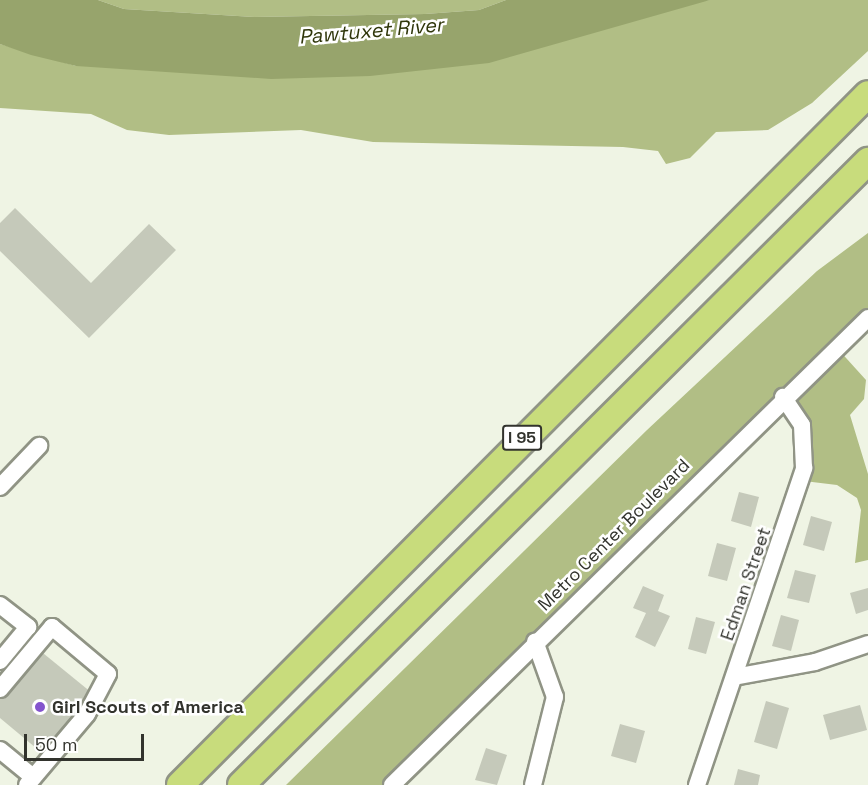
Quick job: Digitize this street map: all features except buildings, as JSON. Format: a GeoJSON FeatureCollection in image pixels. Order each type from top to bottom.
{"type":"FeatureCollection","features":[{"type":"Feature","properties":{"kind":"highway","name":"I 95"},"geometry":{"type":"LineString","coordinates":[[180,785],[868,94]]}},
{"type":"Feature","properties":{"kind":"highway","name":"I 95"},"geometry":{"type":"LineString","coordinates":[[241,785],[868,161]]}},
{"type":"Feature","properties":{"kind":"street","name":"Metro Center Boulevard"},"geometry":{"type":"LineString","coordinates":[[392,785],[783,397],[868,318]]}},
{"type":"Feature","properties":{"kind":"street","name":"Edman Street"},"geometry":{"type":"LineString","coordinates":[[697,785],[804,468],[802,425],[783,397]]}},
{"type":"Feature","properties":{"kind":"street"},"geometry":{"type":"LineString","coordinates":[[0,488],[39,446]]}},
{"type":"Feature","properties":{"kind":"street"},"geometry":{"type":"LineString","coordinates":[[0,605],[28,627],[0,660]]}},
{"type":"Feature","properties":{"kind":"street"},"geometry":{"type":"LineString","coordinates":[[0,689],[52,627],[108,674],[87,714],[30,781],[0,750]]}},
{"type":"Feature","properties":{"kind":"street"},"geometry":{"type":"LineString","coordinates":[[533,785],[555,697],[535,641]]}},
{"type":"Feature","properties":{"kind":"street"},"geometry":{"type":"LineString","coordinates":[[734,677],[815,662],[868,644]]}},
{"type":"Feature","properties":{"kind":"shaded area"},"geometry":{"type":"Polygon","coordinates":[[[98,0],[506,0],[479,10],[425,14],[254,17],[124,9],[98,0]]]}},
{"type":"Feature","properties":{"kind":"shaded area"},"geometry":{"type":"Polygon","coordinates":[[[710,0],[868,0],[868,51],[812,103],[768,130],[716,132],[690,158],[666,164],[658,151],[623,147],[373,142],[301,130],[169,135],[127,130],[91,114],[0,108],[0,44],[76,66],[710,0]]]}},
{"type":"Feature","properties":{"kind":"shaded area"},"geometry":{"type":"Polygon","coordinates":[[[868,233],[868,316],[837,348],[866,380],[864,399],[850,415],[868,474],[868,560],[855,563],[861,510],[857,498],[837,485],[804,481],[806,458],[789,404],[393,785],[286,785],[647,430],[817,271],[868,233]]]}},
{"type":"Feature","properties":{"kind":"water","name":"Pawtuxet River"},"geometry":{"type":"Polygon","coordinates":[[[0,0],[98,0],[124,9],[254,17],[425,14],[479,10],[506,0],[710,0],[489,63],[370,76],[271,79],[76,66],[31,55],[0,44],[0,0]]]}},
{"type":"Feature","properties":{"kind":"place","name":"Girl Scouts of America"},"geometry":{"type":"Point","coordinates":[40,707]}}]}
